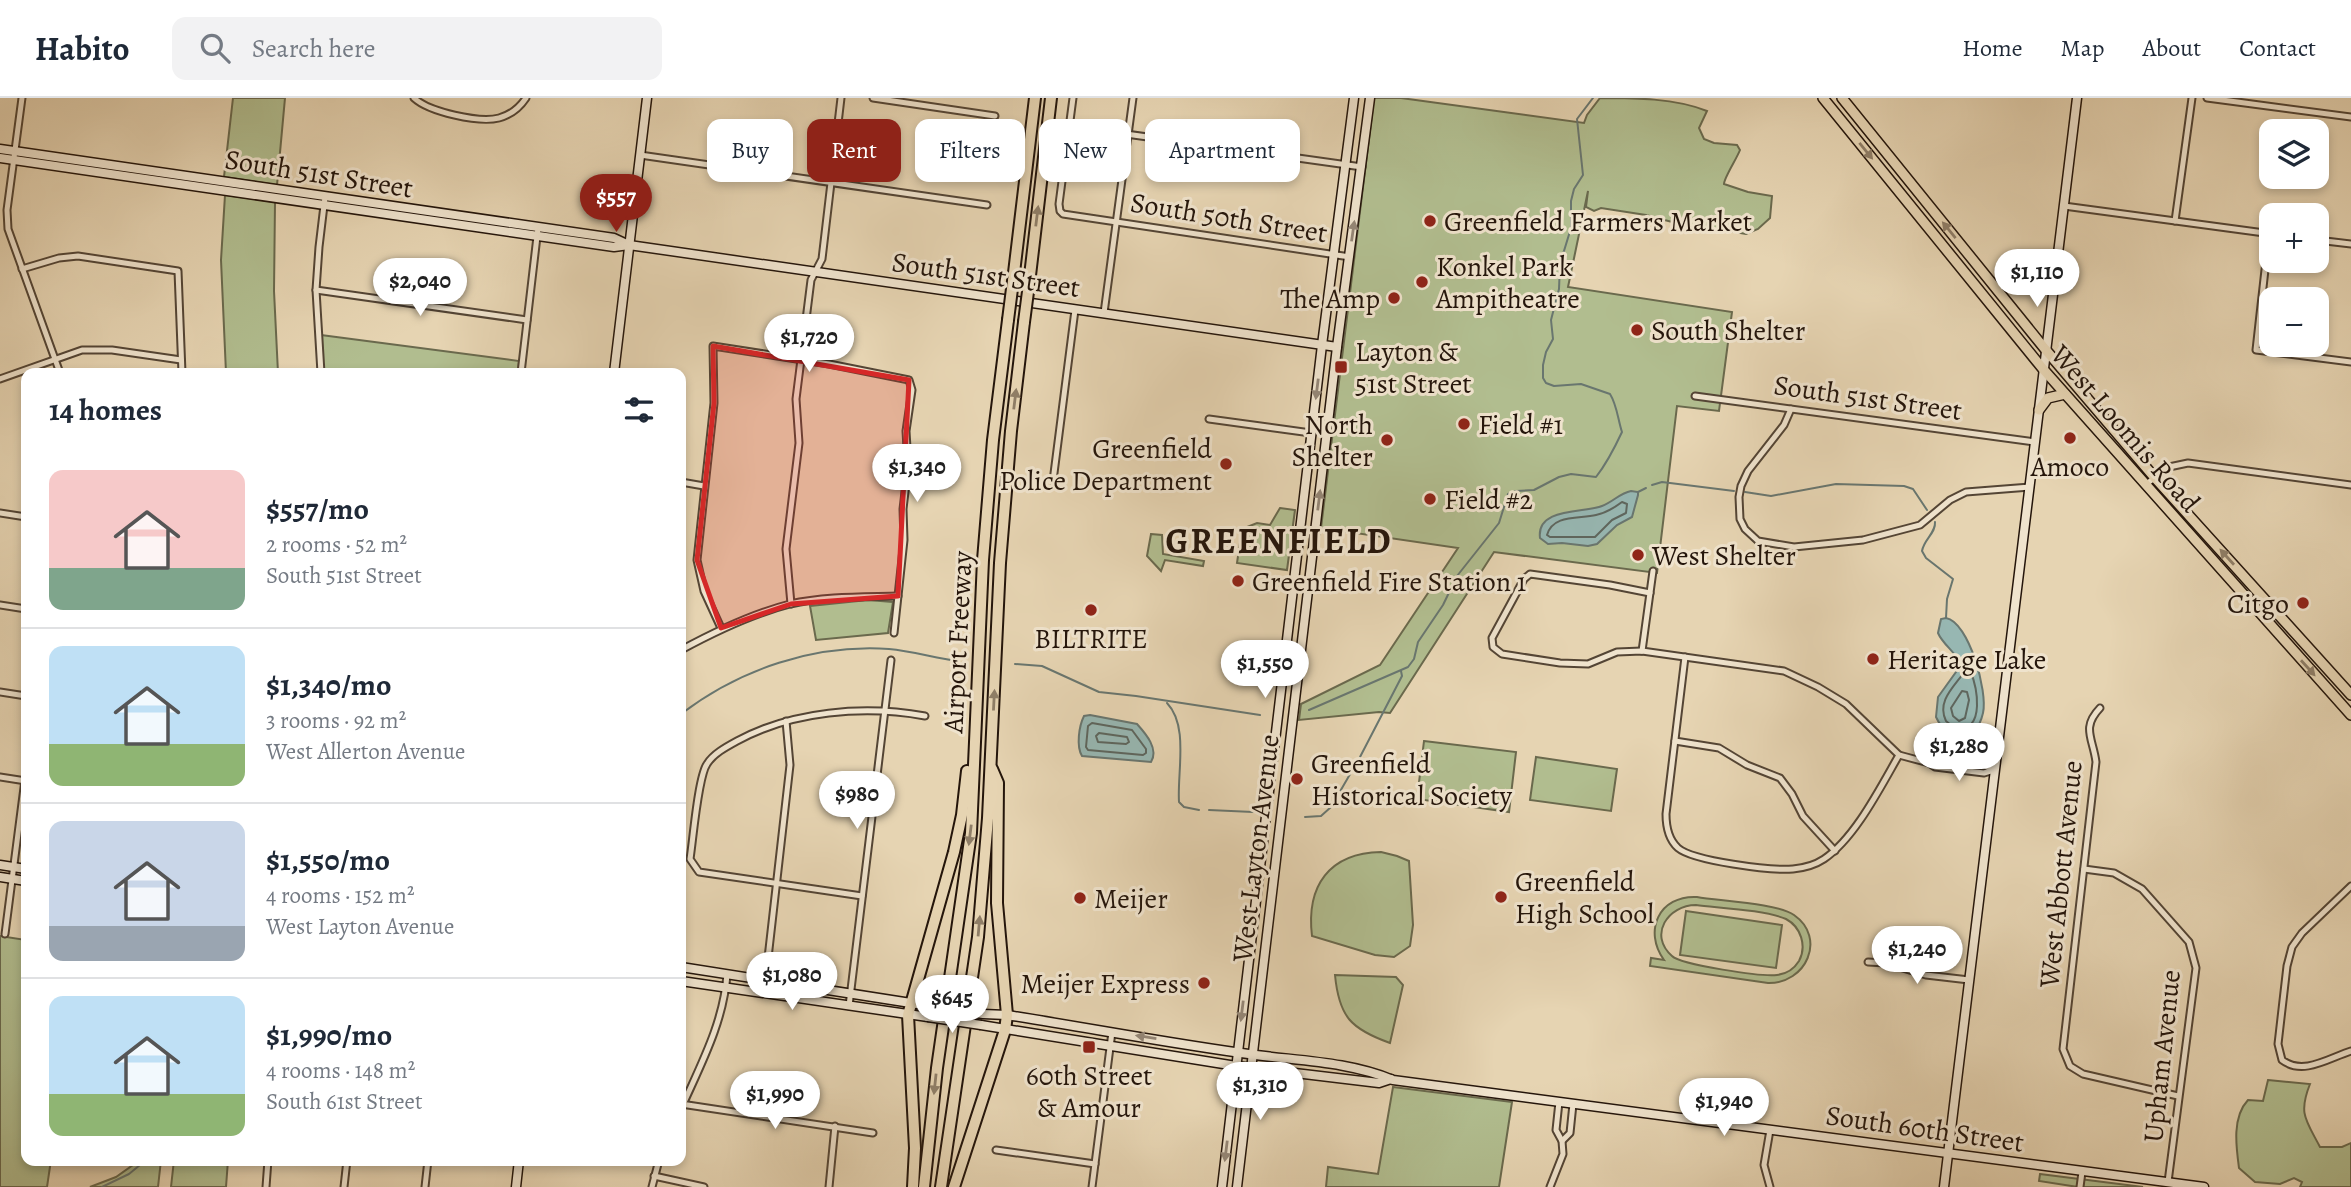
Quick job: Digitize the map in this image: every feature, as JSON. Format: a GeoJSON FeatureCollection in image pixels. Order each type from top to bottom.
{"type":"FeatureCollection","features":[{"type":"Feature","properties":{"kind":"highway"},"geometry":{"type":"LineString","coordinates":[[1027,98],[1025,121],[1031,130]]}},
{"type":"Feature","properties":{"kind":"highway","name":"Airport Freeway"},"geometry":{"type":"LineString","coordinates":[[923,1187],[937,1068],[971,833],[988,496],[1035,98]]}},
{"type":"Feature","properties":{"kind":"highway","name":"Airport Freeway"},"geometry":{"type":"LineString","coordinates":[[942,1187],[978,937],[991,768],[1001,550],[1010,444],[1051,98]]}},
{"type":"Feature","properties":{"kind":"highway"},"geometry":{"type":"LineString","coordinates":[[913,1187],[915,1148],[909,1009],[962,815],[971,683],[978,669]]}},
{"type":"Feature","properties":{"kind":"highway"},"geometry":{"type":"LineString","coordinates":[[954,1187],[1005,1030],[1007,1015],[997,903],[998,783],[991,768]]}},
{"type":"Feature","properties":{"kind":"main road","name":"West Loomis Road"},"geometry":{"type":"LineString","coordinates":[[1823,98],[2043,369],[2351,715]]}},
{"type":"Feature","properties":{"kind":"main road","name":"West Loomis Road"},"geometry":{"type":"LineString","coordinates":[[1842,98],[2045,349],[2155,478],[2351,695]]}},
{"type":"Feature","properties":{"kind":"main road"},"geometry":{"type":"LineString","coordinates":[[1912,208],[1923,199]]}},
{"type":"Feature","properties":{"kind":"main road"},"geometry":{"type":"LineString","coordinates":[[2011,330],[2023,321]]}},
{"type":"Feature","properties":{"kind":"main road"},"geometry":{"type":"LineString","coordinates":[[2039,410],[2048,398],[2067,396],[2080,390]]}},
{"type":"Feature","properties":{"kind":"main road"},"geometry":{"type":"LineString","coordinates":[[2293,651],[2302,641]]}},
{"type":"Feature","properties":{"kind":"street"},"geometry":{"type":"LineString","coordinates":[[22,98],[4,230],[22,269],[58,368]]}},
{"type":"Feature","properties":{"kind":"street"},"geometry":{"type":"LineString","coordinates":[[414,98],[433,110],[490,119],[511,113],[526,98]]}},
{"type":"Feature","properties":{"kind":"street"},"geometry":{"type":"LineString","coordinates":[[615,368],[647,98]]}},
{"type":"Feature","properties":{"kind":"street"},"geometry":{"type":"LineString","coordinates":[[791,604],[786,549],[799,443],[796,406],[800,359],[811,280],[822,260],[841,98]]}},
{"type":"Feature","properties":{"kind":"street"},"geometry":{"type":"LineString","coordinates":[[873,98],[995,116]]}},
{"type":"Feature","properties":{"kind":"street"},"geometry":{"type":"LineString","coordinates":[[1070,119],[1073,98]]}},
{"type":"Feature","properties":{"kind":"street"},"geometry":{"type":"LineString","coordinates":[[1130,119],[1133,98]]}},
{"type":"Feature","properties":{"kind":"street","name":"West Layton Avenue"},"geometry":{"type":"LineString","coordinates":[[1222,1187],[1311,433],[1354,98]]}},
{"type":"Feature","properties":{"kind":"street","name":"West Layton Avenue"},"geometry":{"type":"LineString","coordinates":[[1237,1187],[1337,347],[1370,98]]}},
{"type":"Feature","properties":{"kind":"street"},"geometry":{"type":"LineString","coordinates":[[1944,1187],[2077,98]]}},
{"type":"Feature","properties":{"kind":"street"},"geometry":{"type":"LineString","coordinates":[[2175,221],[2192,98]]}},
{"type":"Feature","properties":{"kind":"street"},"geometry":{"type":"LineString","coordinates":[[2207,98],[2351,117]]}},
{"type":"Feature","properties":{"kind":"street"},"geometry":{"type":"LineString","coordinates":[[1131,134],[1362,167]]}},
{"type":"Feature","properties":{"kind":"street","name":"South 51st Street"},"geometry":{"type":"LineString","coordinates":[[0,149],[13,156]]}},
{"type":"Feature","properties":{"kind":"street"},"geometry":{"type":"LineString","coordinates":[[640,155],[987,205]]}},
{"type":"Feature","properties":{"kind":"street","name":"South 51st Street"},"geometry":{"type":"LineString","coordinates":[[0,158],[13,156],[221,185],[538,232],[614,247],[629,245],[1337,347]]}},
{"type":"Feature","properties":{"kind":"street","name":"South 50th Street"},"geometry":{"type":"LineString","coordinates":[[1062,182],[1059,204],[1062,213],[1350,257]]}},
{"type":"Feature","properties":{"kind":"street"},"geometry":{"type":"LineString","coordinates":[[1104,314],[1121,182]]}},
{"type":"Feature","properties":{"kind":"street"},"geometry":{"type":"LineString","coordinates":[[321,368],[316,290],[325,201]]}},
{"type":"Feature","properties":{"kind":"street"},"geometry":{"type":"LineString","coordinates":[[2064,206],[2259,232]]}},
{"type":"Feature","properties":{"kind":"street"},"geometry":{"type":"LineString","coordinates":[[522,368],[538,232]]}},
{"type":"Feature","properties":{"kind":"street"},"geometry":{"type":"LineString","coordinates":[[2329,241],[2351,244]]}},
{"type":"Feature","properties":{"kind":"street"},"geometry":{"type":"LineString","coordinates":[[22,269],[59,258],[78,256],[178,271],[182,368]]}},
{"type":"Feature","properties":{"kind":"street"},"geometry":{"type":"LineString","coordinates":[[2265,273],[2256,350],[2351,362]]}},
{"type":"Feature","properties":{"kind":"street"},"geometry":{"type":"LineString","coordinates":[[316,290],[527,320]]}},
{"type":"Feature","properties":{"kind":"street"},"geometry":{"type":"LineString","coordinates":[[1053,481],[1075,310]]}},
{"type":"Feature","properties":{"kind":"street"},"geometry":{"type":"LineString","coordinates":[[721,628],[704,591],[697,552],[714,403],[713,346],[909,380],[912,390],[905,432],[908,466],[903,509],[904,540],[894,633]]}},
{"type":"Feature","properties":{"kind":"street"},"geometry":{"type":"LineString","coordinates":[[29,368],[82,350],[94,349],[181,360]]}},
{"type":"Feature","properties":{"kind":"street"},"geometry":{"type":"LineString","coordinates":[[0,379],[21,371]]}},
{"type":"Feature","properties":{"kind":"street","name":"South 51st Street"},"geometry":{"type":"LineString","coordinates":[[1695,396],[2036,442]]}},
{"type":"Feature","properties":{"kind":"street"},"geometry":{"type":"LineString","coordinates":[[1791,409],[1784,425],[1748,471],[1741,486],[1740,519],[1745,529],[1758,541],[1794,547],[1863,540],[1920,525],[1950,500],[1966,492],[2030,487]]}},
{"type":"Feature","properties":{"kind":"street"},"geometry":{"type":"LineString","coordinates":[[1209,419],[1311,433]]}},
{"type":"Feature","properties":{"kind":"street"},"geometry":{"type":"LineString","coordinates":[[2145,485],[2174,465],[2188,463],[2351,485]]}},
{"type":"Feature","properties":{"kind":"street"},"geometry":{"type":"LineString","coordinates":[[686,483],[704,486]]}},
{"type":"Feature","properties":{"kind":"street"},"geometry":{"type":"LineString","coordinates":[[0,513],[21,516]]}},
{"type":"Feature","properties":{"kind":"street"},"geometry":{"type":"LineString","coordinates":[[1642,651],[1653,570]]}},
{"type":"Feature","properties":{"kind":"street"},"geometry":{"type":"LineString","coordinates":[[1650,593],[1530,574],[1524,579],[1492,638],[1493,647],[1502,654],[1560,663],[1588,664],[1617,652],[1642,651],[1772,668],[1800,677],[1826,691],[1856,712],[1899,755],[1929,762],[1935,767],[1984,773],[1994,770]]}},
{"type":"Feature","properties":{"kind":"street"},"geometry":{"type":"LineString","coordinates":[[686,647],[721,628],[791,604],[840,598],[898,596]]}},
{"type":"Feature","properties":{"kind":"street"},"geometry":{"type":"LineString","coordinates":[[0,605],[21,608]]}},
{"type":"Feature","properties":{"kind":"street"},"geometry":{"type":"LineString","coordinates":[[1685,657],[1666,827],[1676,847],[1685,853],[1694,857],[1778,869],[1808,866],[1821,861],[1835,851],[1864,813],[1899,755]]}},
{"type":"Feature","properties":{"kind":"street"},"geometry":{"type":"LineString","coordinates":[[849,1006],[891,660]]}},
{"type":"Feature","properties":{"kind":"street"},"geometry":{"type":"LineString","coordinates":[[0,692],[21,695]]}},
{"type":"Feature","properties":{"kind":"street","name":"West Abbott Avenue"},"geometry":{"type":"LineString","coordinates":[[2100,708],[2091,718],[2088,732],[2096,762],[2063,1049],[2070,1066],[2083,1074],[2178,1096]]}},
{"type":"Feature","properties":{"kind":"street"},"geometry":{"type":"LineString","coordinates":[[862,896],[699,872],[690,859],[703,771],[713,757],[743,737],[786,722],[849,711],[884,711],[925,716]]}},
{"type":"Feature","properties":{"kind":"street"},"geometry":{"type":"LineString","coordinates":[[764,993],[790,765],[786,722]]}},
{"type":"Feature","properties":{"kind":"street"},"geometry":{"type":"LineString","coordinates":[[1675,741],[1709,744],[1747,765],[1780,778],[1793,794],[1803,816],[1835,851]]}},
{"type":"Feature","properties":{"kind":"street"},"geometry":{"type":"LineString","coordinates":[[0,777],[21,780]]}},
{"type":"Feature","properties":{"kind":"street"},"geometry":{"type":"LineString","coordinates":[[5,934],[21,817]]}},
{"type":"Feature","properties":{"kind":"street"},"geometry":{"type":"LineString","coordinates":[[0,865],[21,868]]}},
{"type":"Feature","properties":{"kind":"street","name":"Upham Avenue"},"geometry":{"type":"LineString","coordinates":[[2084,869],[2113,873],[2142,889],[2189,942],[2196,968],[2168,1182]]}},
{"type":"Feature","properties":{"kind":"street"},"geometry":{"type":"LineString","coordinates":[[0,877],[21,880]]}},
{"type":"Feature","properties":{"kind":"street"},"geometry":{"type":"LineString","coordinates":[[2351,886],[2302,933],[2292,947],[2287,966],[2278,1050],[2282,1060],[2297,1068],[2351,1051]]}},
{"type":"Feature","properties":{"kind":"street"},"geometry":{"type":"LineString","coordinates":[[1868,962],[1886,963],[1926,975],[1969,980]]}},
{"type":"Feature","properties":{"kind":"street","name":"South 60th Street"},"geometry":{"type":"LineString","coordinates":[[686,968],[850,995],[909,1009],[928,1017],[1005,1030],[1236,1066],[1379,1083],[1391,1079]]}},
{"type":"Feature","properties":{"kind":"street"},"geometry":{"type":"LineString","coordinates":[[686,1095],[705,1056],[726,988],[727,974]]}},
{"type":"Feature","properties":{"kind":"street","name":"South 60th Street"},"geometry":{"type":"LineString","coordinates":[[686,982],[849,1006],[909,1009],[930,1006],[1007,1015],[1253,1055],[1300,1060],[1378,1074],[1391,1079],[2204,1187]]}},
{"type":"Feature","properties":{"kind":"street"},"geometry":{"type":"LineString","coordinates":[[1092,1187],[1112,1032]]}},
{"type":"Feature","properties":{"kind":"street"},"geometry":{"type":"LineString","coordinates":[[1178,1056],[1180,1042]]}},
{"type":"Feature","properties":{"kind":"street"},"geometry":{"type":"LineString","coordinates":[[1299,1073],[1300,1060]]}},
{"type":"Feature","properties":{"kind":"street"},"geometry":{"type":"LineString","coordinates":[[1550,1187],[1561,1161],[1562,1141],[1556,1130],[1559,1102]]}},
{"type":"Feature","properties":{"kind":"street"},"geometry":{"type":"LineString","coordinates":[[1562,1141],[1570,1133],[1573,1104]]}},
{"type":"Feature","properties":{"kind":"street"},"geometry":{"type":"LineString","coordinates":[[686,1106],[873,1133]]}},
{"type":"Feature","properties":{"kind":"street"},"geometry":{"type":"LineString","coordinates":[[828,1187],[835,1126]]}},
{"type":"Feature","properties":{"kind":"street"},"geometry":{"type":"LineString","coordinates":[[1770,1130],[1764,1166],[1770,1187]]}},
{"type":"Feature","properties":{"kind":"street"},"geometry":{"type":"LineString","coordinates":[[996,1150],[1095,1164]]}},
{"type":"Feature","properties":{"kind":"street"},"geometry":{"type":"LineString","coordinates":[[266,1187],[268,1166]]}},
{"type":"Feature","properties":{"kind":"street"},"geometry":{"type":"LineString","coordinates":[[344,1187],[346,1166]]}},
{"type":"Feature","properties":{"kind":"street"},"geometry":{"type":"LineString","coordinates":[[425,1187],[427,1166]]}},
{"type":"Feature","properties":{"kind":"street"},"geometry":{"type":"LineString","coordinates":[[516,1187],[518,1166]]}},
{"type":"Feature","properties":{"kind":"street"},"geometry":{"type":"LineString","coordinates":[[652,1187],[657,1166]]}},
{"type":"Feature","properties":{"kind":"street"},"geometry":{"type":"LineString","coordinates":[[2080,1187],[2082,1172]]}},
{"type":"Feature","properties":{"kind":"street"},"geometry":{"type":"LineString","coordinates":[[653,1177],[704,1187]]}},
{"type":"Feature","properties":{"kind":"highlighted area"},"geometry":{"type":"Polygon","coordinates":[[[713,346],[909,380],[898,596],[791,604],[721,628],[697,560],[714,403],[713,346]]]}},
{"type":"Feature","properties":{"kind":"green space"},"geometry":{"type":"Polygon","coordinates":[[[233,98],[285,98],[277,185],[224,177],[233,98]]]}},
{"type":"Feature","properties":{"kind":"green space"},"geometry":{"type":"Polygon","coordinates":[[[1374,98],[1401,98],[1584,123],[1600,98],[1682,103],[1707,111],[1699,128],[1704,139],[1714,143],[1737,145],[1740,150],[1724,184],[1772,196],[1770,218],[1758,229],[1746,234],[1711,228],[1698,229],[1646,215],[1601,208],[1594,211],[1586,207],[1588,191],[1568,287],[1732,312],[1719,411],[1677,406],[1657,573],[1494,552],[1390,713],[1299,720],[1301,704],[1380,665],[1458,548],[1321,528],[1374,98]]]}},
{"type":"Feature","properties":{"kind":"green space"},"geometry":{"type":"Polygon","coordinates":[[[225,195],[275,202],[274,291],[278,368],[226,368],[221,260],[225,195]]]}},
{"type":"Feature","properties":{"kind":"green space"},"geometry":{"type":"Polygon","coordinates":[[[321,335],[519,361],[518,368],[323,368],[321,335]]]}},
{"type":"Feature","properties":{"kind":"green space"},"geometry":{"type":"Polygon","coordinates":[[[1280,508],[1295,510],[1287,570],[1237,563],[1242,529],[1257,523],[1270,525],[1280,508]]]}},
{"type":"Feature","properties":{"kind":"green space"},"geometry":{"type":"Polygon","coordinates":[[[1151,534],[1162,535],[1163,554],[1204,561],[1203,566],[1165,560],[1161,571],[1147,556],[1151,534]]]}},
{"type":"Feature","properties":{"kind":"green space"},"geometry":{"type":"Polygon","coordinates":[[[868,600],[893,602],[888,633],[816,640],[810,606],[868,600]]]}},
{"type":"Feature","properties":{"kind":"green space"},"geometry":{"type":"Polygon","coordinates":[[[1424,741],[1516,752],[1509,812],[1417,799],[1424,741]]]}},
{"type":"Feature","properties":{"kind":"green space"},"geometry":{"type":"Polygon","coordinates":[[[1536,757],[1617,769],[1611,811],[1530,800],[1536,757]]]}},
{"type":"Feature","properties":{"kind":"green space"},"geometry":{"type":"Polygon","coordinates":[[[1381,852],[1409,861],[1413,925],[1410,946],[1394,957],[1375,955],[1312,936],[1313,902],[1317,888],[1325,876],[1347,859],[1381,852]]]}},
{"type":"Feature","properties":{"kind":"green space"},"geometry":{"type":"Polygon","coordinates":[[[1684,898],[1747,903],[1786,911],[1804,925],[1809,935],[1808,958],[1793,976],[1768,983],[1650,966],[1651,958],[1664,960],[1655,938],[1658,917],[1664,908],[1684,898]],[[1696,905],[1677,910],[1664,923],[1662,939],[1672,956],[1705,966],[1769,975],[1787,972],[1799,961],[1801,937],[1786,919],[1755,911],[1696,905]]]}},
{"type":"Feature","properties":{"kind":"green space"},"geometry":{"type":"Polygon","coordinates":[[[1686,911],[1782,925],[1776,968],[1680,955],[1686,911]]]}},
{"type":"Feature","properties":{"kind":"green space"},"geometry":{"type":"Polygon","coordinates":[[[0,936],[21,939],[21,1166],[50,1166],[47,1187],[0,1187],[0,936]]]}},
{"type":"Feature","properties":{"kind":"green space"},"geometry":{"type":"Polygon","coordinates":[[[1335,975],[1396,977],[1403,985],[1390,1043],[1366,1032],[1349,1020],[1340,1001],[1335,975]]]}},
{"type":"Feature","properties":{"kind":"green space"},"geometry":{"type":"Polygon","coordinates":[[[2268,1080],[2310,1084],[2306,1094],[2305,1117],[2320,1147],[2342,1147],[2351,1143],[2351,1187],[2300,1187],[2302,1182],[2294,1178],[2280,1184],[2255,1182],[2239,1168],[2236,1132],[2239,1115],[2248,1100],[2263,1101],[2268,1080]]]}},
{"type":"Feature","properties":{"kind":"green space"},"geometry":{"type":"Polygon","coordinates":[[[1393,1087],[1512,1102],[1499,1187],[1326,1187],[1328,1167],[1378,1174],[1393,1087]]]}},
{"type":"Feature","properties":{"kind":"green space"},"geometry":{"type":"Polygon","coordinates":[[[132,1166],[160,1166],[158,1187],[90,1187],[116,1177],[132,1166]]]}},
{"type":"Feature","properties":{"kind":"green space"},"geometry":{"type":"Polygon","coordinates":[[[173,1166],[228,1166],[226,1187],[171,1187],[173,1166]]]}},
{"type":"Feature","properties":{"kind":"green space"},"geometry":{"type":"Polygon","coordinates":[[[2040,1174],[2143,1187],[2078,1187],[2039,1181],[2040,1174]]]}},
{"type":"Feature","properties":{"kind":"water"},"geometry":{"type":"Polygon","coordinates":[[[1631,491],[1638,492],[1632,517],[1617,525],[1597,544],[1548,544],[1540,538],[1541,528],[1553,516],[1602,506],[1631,491]]]}},
{"type":"Feature","properties":{"kind":"water"},"geometry":{"type":"Polygon","coordinates":[[[1941,619],[1954,622],[1969,644],[1983,690],[1984,703],[1980,723],[1975,731],[1962,737],[1948,733],[1936,717],[1938,697],[1961,665],[1938,633],[1941,619]]]}},
{"type":"Feature","properties":{"kind":"water"},"geometry":{"type":"Polygon","coordinates":[[[1084,716],[1137,724],[1152,747],[1151,762],[1082,756],[1079,747],[1080,730],[1084,716]]]}},
{"type":"Feature","properties":{"kind":"waterway"},"geometry":{"type":"LineString","coordinates":[[1309,710],[1408,667],[1414,659],[1418,642],[1443,605],[1457,576],[1499,523],[1508,494],[1534,490],[1571,474],[1596,477],[1622,432],[1610,394],[1581,384],[1554,386],[1546,383],[1543,378],[1546,352],[1553,339],[1551,320],[1559,289],[1560,264],[1571,228],[1571,201],[1574,189],[1583,175],[1577,119],[1593,98]]}},
{"type":"Feature","properties":{"kind":"waterway"},"geometry":{"type":"LineString","coordinates":[[1652,485],[1662,482],[1734,491]]}},
{"type":"Feature","properties":{"kind":"waterway"},"geometry":{"type":"LineString","coordinates":[[1745,492],[1771,496],[1836,484],[1904,486],[1913,489],[1927,510]]}},
{"type":"Feature","properties":{"kind":"waterway"},"geometry":{"type":"LineString","coordinates":[[1638,492],[1646,488]]}},
{"type":"Feature","properties":{"kind":"waterway"},"geometry":{"type":"LineString","coordinates":[[1935,522],[1922,551],[1926,558],[1953,579],[1947,599],[1946,618]]}},
{"type":"Feature","properties":{"kind":"waterway"},"geometry":{"type":"LineString","coordinates":[[686,711],[753,672],[779,663],[833,651],[889,649],[958,661]]}},
{"type":"Feature","properties":{"kind":"waterway"},"geometry":{"type":"LineString","coordinates":[[1015,664],[1042,666],[1099,692],[1260,715]]}},
{"type":"Feature","properties":{"kind":"waterway"},"geometry":{"type":"LineString","coordinates":[[1305,817],[1321,816],[1331,807],[1402,676],[1401,671]]}},
{"type":"Feature","properties":{"kind":"waterway"},"geometry":{"type":"LineString","coordinates":[[1167,703],[1174,713],[1180,737],[1179,802],[1184,807],[1199,810]]}},
{"type":"Feature","properties":{"kind":"waterway"},"geometry":{"type":"LineString","coordinates":[[1209,810],[1253,812]]}},
{"type":"Feature","properties":{"kind":"waterway"},"geometry":{"type":"LineString","coordinates":[[102,1187],[129,1174],[139,1166]]}},
{"type":"Feature","properties":{"kind":"place","name":"Greenfield Farmers Market"},"geometry":{"type":"Point","coordinates":[1430,221]}},
{"type":"Feature","properties":{"kind":"place","name":"Konkel Park Ampitheatre"},"geometry":{"type":"Point","coordinates":[1422,282]}},
{"type":"Feature","properties":{"kind":"place","name":"The Amp"},"geometry":{"type":"Point","coordinates":[1394,298]}},
{"type":"Feature","properties":{"kind":"place","name":"South Shelter"},"geometry":{"type":"Point","coordinates":[1637,330]}},
{"type":"Feature","properties":{"kind":"place","name":"Layton & 51st Street"},"geometry":{"type":"Point","coordinates":[1341,367]}},
{"type":"Feature","properties":{"kind":"place","name":"Field #1"},"geometry":{"type":"Point","coordinates":[1464,424]}},
{"type":"Feature","properties":{"kind":"place","name":"Amoco"},"geometry":{"type":"Point","coordinates":[2070,438]}},
{"type":"Feature","properties":{"kind":"place","name":"North Shelter"},"geometry":{"type":"Point","coordinates":[1387,440]}},
{"type":"Feature","properties":{"kind":"place","name":"Greenfield Police Department"},"geometry":{"type":"Point","coordinates":[1226,464]}},
{"type":"Feature","properties":{"kind":"place","name":"Field #2"},"geometry":{"type":"Point","coordinates":[1430,499]}},
{"type":"Feature","properties":{"kind":"place","name":"West Shelter"},"geometry":{"type":"Point","coordinates":[1638,555]}},
{"type":"Feature","properties":{"kind":"place","name":"Greenfield Fire Station 1"},"geometry":{"type":"Point","coordinates":[1238,581]}},
{"type":"Feature","properties":{"kind":"place","name":"Citgo"},"geometry":{"type":"Point","coordinates":[2303,603]}},
{"type":"Feature","properties":{"kind":"place","name":"BILTRITE"},"geometry":{"type":"Point","coordinates":[1091,610]}},
{"type":"Feature","properties":{"kind":"place","name":"Heritage Lake"},"geometry":{"type":"Point","coordinates":[1873,659]}},
{"type":"Feature","properties":{"kind":"place","name":"Greenfield Historical Society"},"geometry":{"type":"Point","coordinates":[1297,779]}},
{"type":"Feature","properties":{"kind":"place","name":"Greenfield High School"},"geometry":{"type":"Point","coordinates":[1501,897]}},
{"type":"Feature","properties":{"kind":"place","name":"Meijer"},"geometry":{"type":"Point","coordinates":[1080,898]}},
{"type":"Feature","properties":{"kind":"place","name":"Meijer Express"},"geometry":{"type":"Point","coordinates":[1204,983]}},
{"type":"Feature","properties":{"kind":"place","name":"60th Street & Amour"},"geometry":{"type":"Point","coordinates":[1089,1047]}},
{"type":"Feature","properties":{"kind":"district","name":"GREENFIELD"},"geometry":{"type":"Point","coordinates":[1279,541]}}]}
